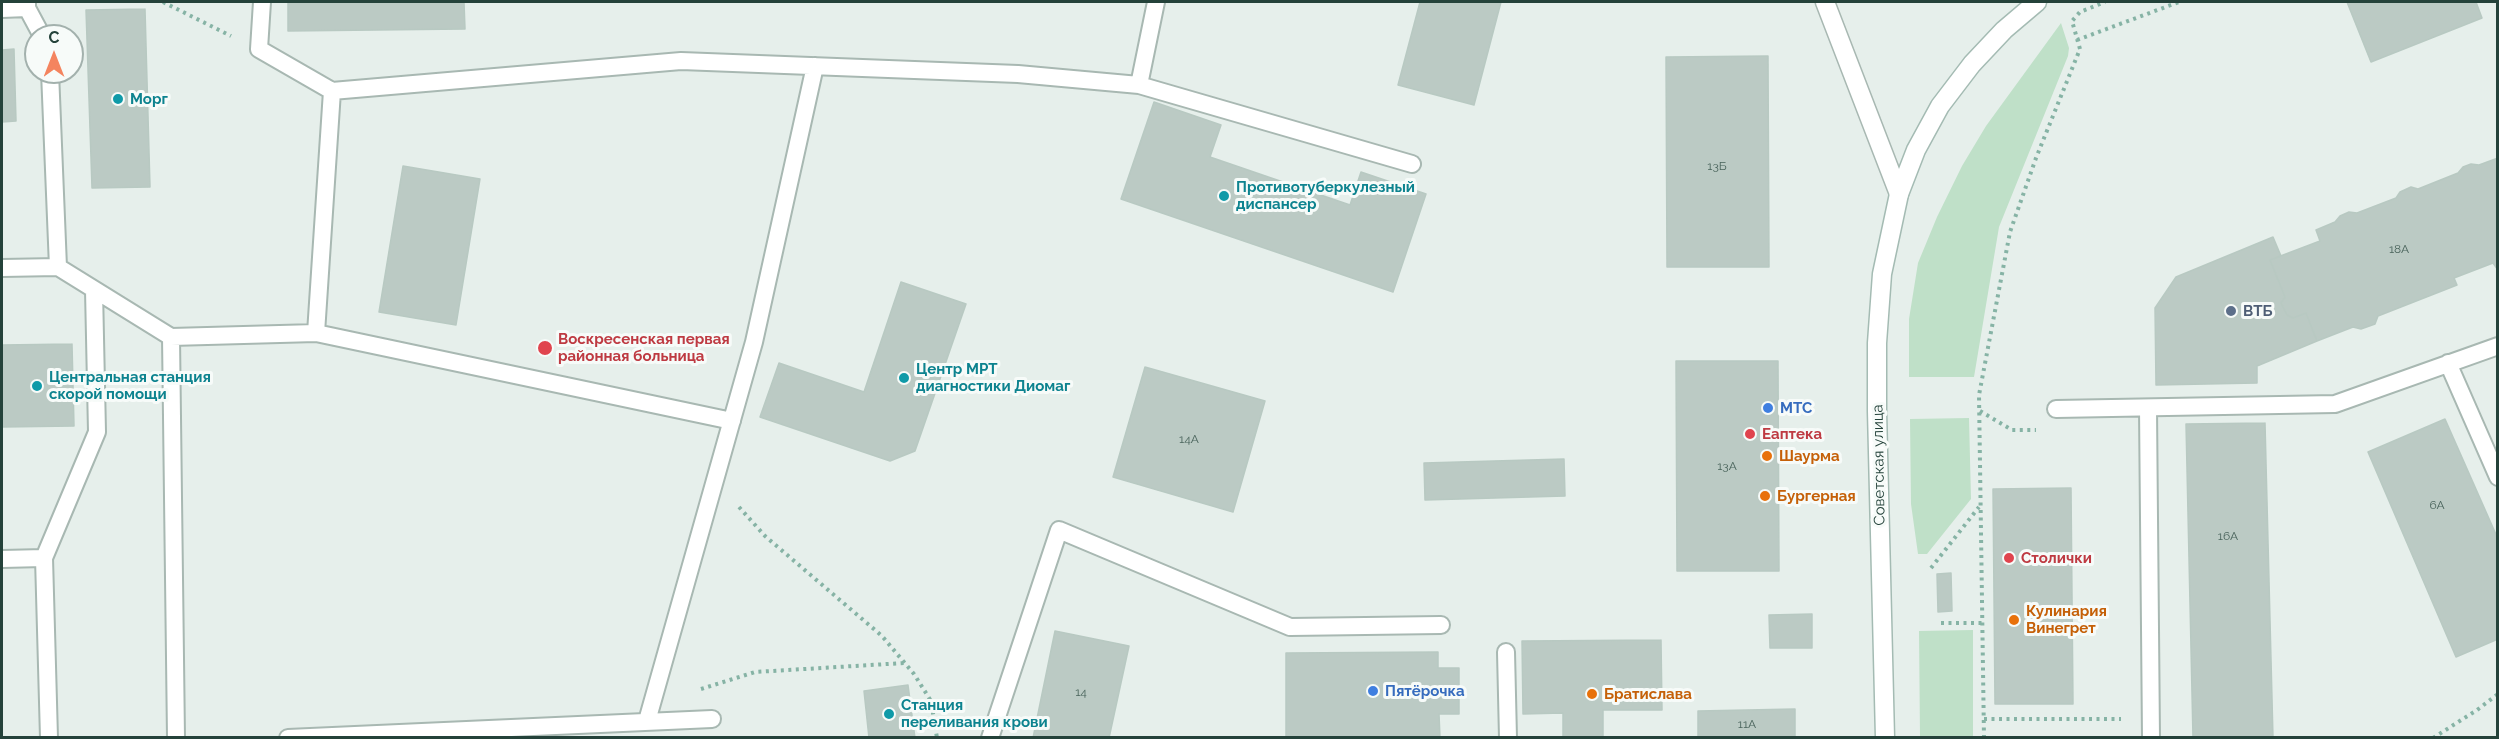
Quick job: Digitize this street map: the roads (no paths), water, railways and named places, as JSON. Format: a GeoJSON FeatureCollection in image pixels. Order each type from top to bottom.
{"type":"FeatureCollection","features":[{"type":"Feature","properties":{"kind":"main road"},"geometry":{"type":"LineString","coordinates":[[1825,2],[1899,194]]}},
{"type":"Feature","properties":{"kind":"main road","name":"Советская улица"},"geometry":{"type":"LineString","coordinates":[[1885,738],[1877,343],[1882,274],[1899,194],[1916,150],[1940,106],[1972,64],[2004,30],[2037,2]]}},
{"type":"Feature","properties":{"kind":"lane"},"geometry":{"type":"LineString","coordinates":[[262,2],[259,49],[332,91],[681,61],[1018,74],[1139,85],[1412,164]]}},
{"type":"Feature","properties":{"kind":"lane"},"geometry":{"type":"LineString","coordinates":[[1139,85],[1156,2]]}},
{"type":"Feature","properties":{"kind":"lane"},"geometry":{"type":"LineString","coordinates":[[2,9],[27,5],[36,24]]}},
{"type":"Feature","properties":{"kind":"lane"},"geometry":{"type":"LineString","coordinates":[[647,721],[754,342],[815,66]]}},
{"type":"Feature","properties":{"kind":"lane"},"geometry":{"type":"LineString","coordinates":[[50,84],[58,267]]}},
{"type":"Feature","properties":{"kind":"lane"},"geometry":{"type":"LineString","coordinates":[[316,333],[332,91]]}},
{"type":"Feature","properties":{"kind":"lane"},"geometry":{"type":"LineString","coordinates":[[2,268],[58,267],[171,337],[316,333],[732,421]]}},
{"type":"Feature","properties":{"kind":"lane"},"geometry":{"type":"LineString","coordinates":[[49,738],[44,558],[97,432],[94,290]]}},
{"type":"Feature","properties":{"kind":"lane"},"geometry":{"type":"LineString","coordinates":[[171,337],[176,738]]}},
{"type":"Feature","properties":{"kind":"lane"},"geometry":{"type":"LineString","coordinates":[[2056,409],[2336,404],[2498,346]]}},
{"type":"Feature","properties":{"kind":"lane"},"geometry":{"type":"LineString","coordinates":[[2448,363],[2498,477]]}},
{"type":"Feature","properties":{"kind":"lane"},"geometry":{"type":"LineString","coordinates":[[2148,408],[2151,738]]}},
{"type":"Feature","properties":{"kind":"lane"},"geometry":{"type":"LineString","coordinates":[[990,738],[1059,530],[1290,627],[1441,625]]}},
{"type":"Feature","properties":{"kind":"lane"},"geometry":{"type":"LineString","coordinates":[[2,559],[44,558]]}},
{"type":"Feature","properties":{"kind":"lane"},"geometry":{"type":"LineString","coordinates":[[1506,652],[1508,738]]}},
{"type":"Feature","properties":{"kind":"lane"},"geometry":{"type":"LineString","coordinates":[[288,738],[712,719]]}},
{"type":"Feature","properties":{"kind":"place","name":"Морг"},"geometry":{"type":"Point","coordinates":[118,99]}},
{"type":"Feature","properties":{"kind":"place","name":"Противотуберкулезный диспансер"},"geometry":{"type":"Point","coordinates":[1224,196]}},
{"type":"Feature","properties":{"kind":"place","name":"ВТБ"},"geometry":{"type":"Point","coordinates":[2231,311]}},
{"type":"Feature","properties":{"kind":"place","name":"Воскресенская первая районная больница"},"geometry":{"type":"Point","coordinates":[545,348]}},
{"type":"Feature","properties":{"kind":"place","name":"Центр МРТ диагностики Диомаг"},"geometry":{"type":"Point","coordinates":[904,378]}},
{"type":"Feature","properties":{"kind":"place","name":"Центральная станция скорой помощи"},"geometry":{"type":"Point","coordinates":[37,386]}},
{"type":"Feature","properties":{"kind":"place","name":"МТС"},"geometry":{"type":"Point","coordinates":[1768,408]}},
{"type":"Feature","properties":{"kind":"place","name":"Еаптека"},"geometry":{"type":"Point","coordinates":[1750,434]}},
{"type":"Feature","properties":{"kind":"place","name":"Шаурма"},"geometry":{"type":"Point","coordinates":[1767,456]}},
{"type":"Feature","properties":{"kind":"place","name":"Бургерная"},"geometry":{"type":"Point","coordinates":[1765,496]}},
{"type":"Feature","properties":{"kind":"place","name":"Столички"},"geometry":{"type":"Point","coordinates":[2009,558]}},
{"type":"Feature","properties":{"kind":"place","name":"Кулинария Винегрет"},"geometry":{"type":"Point","coordinates":[2014,620]}},
{"type":"Feature","properties":{"kind":"place","name":"Пятёрочка"},"geometry":{"type":"Point","coordinates":[1373,691]}},
{"type":"Feature","properties":{"kind":"place","name":"Братислава"},"geometry":{"type":"Point","coordinates":[1592,694]}},
{"type":"Feature","properties":{"kind":"place","name":"Станция переливания крови"},"geometry":{"type":"Point","coordinates":[889,714]}}]}
